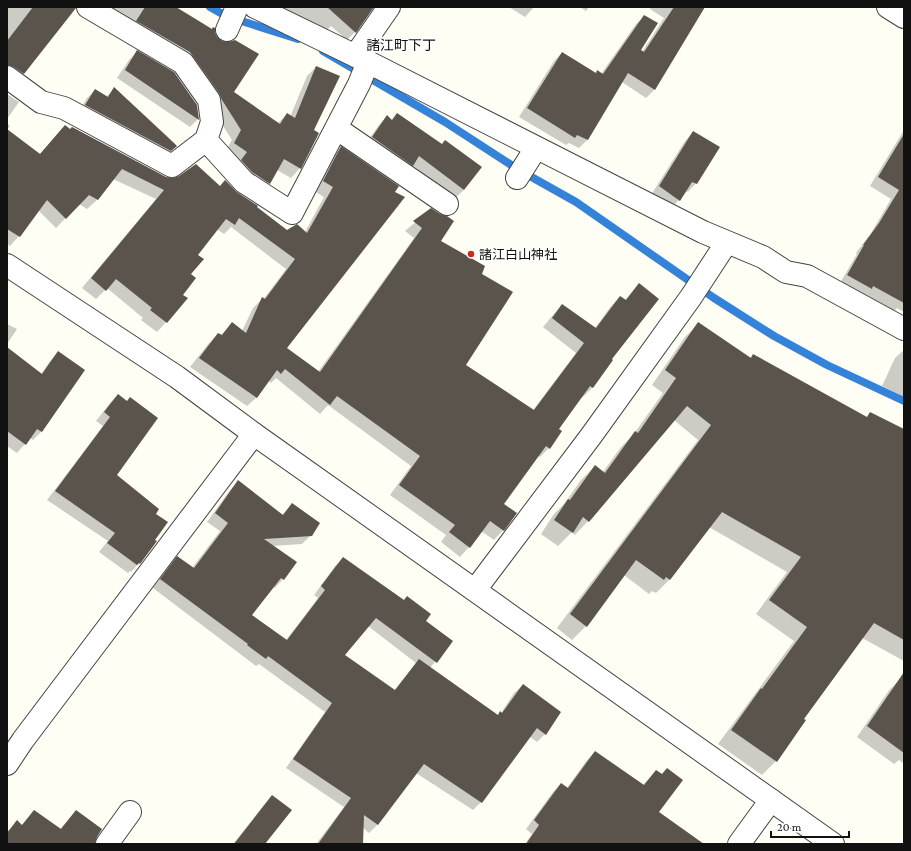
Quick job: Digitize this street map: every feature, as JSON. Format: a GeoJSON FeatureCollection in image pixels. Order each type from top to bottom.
{"type":"FeatureCollection","features":[{"type":"Feature","properties":{"kind":"street"},"geometry":{"type":"LineString","coordinates":[[7,77],[41,102],[64,108],[172,166],[206,140],[212,122],[209,100],[183,62],[88,7]]}},
{"type":"Feature","properties":{"kind":"street"},"geometry":{"type":"LineString","coordinates":[[228,30],[237,7]]}},
{"type":"Feature","properties":{"kind":"street"},"geometry":{"type":"LineString","coordinates":[[255,7],[362,59],[703,232],[763,257],[786,272],[807,276],[904,329]]}},
{"type":"Feature","properties":{"kind":"street"},"geometry":{"type":"LineString","coordinates":[[206,140],[244,182],[292,213],[359,84],[362,59],[389,7]]}},
{"type":"Feature","properties":{"kind":"street"},"geometry":{"type":"LineString","coordinates":[[888,7],[904,17]]}},
{"type":"Feature","properties":{"kind":"street"},"geometry":{"type":"LineString","coordinates":[[336,128],[447,204]]}},
{"type":"Feature","properties":{"kind":"street"},"geometry":{"type":"LineString","coordinates":[[517,178],[536,148]]}},
{"type":"Feature","properties":{"kind":"street"},"geometry":{"type":"LineString","coordinates":[[475,590],[591,436],[698,289],[727,242]]}},
{"type":"Feature","properties":{"kind":"street"},"geometry":{"type":"LineString","coordinates":[[7,265],[177,377],[254,434],[833,844]]}},
{"type":"Feature","properties":{"kind":"street"},"geometry":{"type":"LineString","coordinates":[[7,764],[23,740],[254,434]]}},
{"type":"Feature","properties":{"kind":"street"},"geometry":{"type":"LineString","coordinates":[[739,844],[771,800]]}},
{"type":"Feature","properties":{"kind":"street"},"geometry":{"type":"LineString","coordinates":[[107,844],[130,812]]}},
{"type":"Feature","properties":{"kind":"building"},"geometry":{"type":"Polygon","coordinates":[[[33,7],[76,8],[24,74],[14,67],[7,65],[7,41],[33,7]]]}},
{"type":"Feature","properties":{"kind":"building"},"geometry":{"type":"Polygon","coordinates":[[[145,7],[176,7],[212,29],[213,27],[215,28],[217,37],[222,41],[229,42],[235,40],[259,54],[234,92],[280,124],[287,113],[295,118],[316,66],[340,76],[314,130],[319,133],[301,169],[284,159],[270,184],[252,172],[241,160],[247,152],[234,143],[241,130],[219,93],[190,52],[136,21],[145,7]]]}},
{"type":"Feature","properties":{"kind":"building"},"geometry":{"type":"Polygon","coordinates":[[[327,7],[374,7],[356,33],[327,7]]]}},
{"type":"Feature","properties":{"kind":"building"},"geometry":{"type":"Polygon","coordinates":[[[674,7],[705,7],[655,90],[628,73],[588,140],[577,135],[575,138],[527,108],[562,52],[596,73],[597,70],[603,74],[644,15],[658,23],[641,50],[644,52],[674,7]]]}},
{"type":"Feature","properties":{"kind":"building"},"geometry":{"type":"Polygon","coordinates":[[[137,50],[174,72],[197,105],[199,120],[125,70],[137,50]]]}},
{"type":"Feature","properties":{"kind":"building"},"geometry":{"type":"Polygon","coordinates":[[[114,87],[177,146],[171,151],[85,105],[95,89],[108,97],[114,87]]]}},
{"type":"Feature","properties":{"kind":"building"},"geometry":{"type":"Polygon","coordinates":[[[397,113],[442,144],[445,140],[482,167],[464,190],[419,156],[413,166],[372,137],[387,115],[392,120],[397,113]]]}},
{"type":"Feature","properties":{"kind":"building"},"geometry":{"type":"Polygon","coordinates":[[[65,125],[70,129],[72,127],[166,177],[173,178],[179,176],[196,164],[220,186],[225,180],[237,192],[258,206],[257,207],[287,230],[297,224],[307,233],[333,187],[323,181],[341,146],[399,186],[395,192],[405,197],[287,348],[320,372],[422,228],[413,221],[431,208],[454,221],[441,241],[485,266],[482,274],[513,292],[466,365],[534,410],[584,343],[552,318],[562,304],[596,328],[620,296],[626,300],[639,283],[659,299],[612,359],[613,360],[593,388],[590,386],[559,429],[562,431],[550,449],[546,446],[504,504],[517,513],[504,531],[490,521],[470,548],[449,532],[455,525],[399,485],[420,456],[337,396],[330,405],[285,369],[281,374],[277,370],[257,398],[199,358],[218,333],[222,335],[232,322],[246,333],[262,297],[265,299],[295,259],[239,218],[235,225],[226,219],[198,255],[204,259],[191,274],[196,278],[183,295],[188,298],[167,323],[150,310],[152,308],[116,279],[106,291],[91,278],[164,190],[122,169],[98,200],[89,195],[66,219],[47,200],[20,237],[7,229],[7,129],[40,154],[65,125]]]}},
{"type":"Feature","properties":{"kind":"building"},"geometry":{"type":"Polygon","coordinates":[[[693,131],[720,147],[697,184],[692,182],[680,201],[659,186],[693,131]]]}},
{"type":"Feature","properties":{"kind":"building"},"geometry":{"type":"Polygon","coordinates":[[[904,134],[904,303],[873,286],[872,289],[847,275],[863,245],[879,223],[899,190],[878,177],[904,134]]]}},
{"type":"Feature","properties":{"kind":"building"},"geometry":{"type":"Polygon","coordinates":[[[698,322],[751,358],[753,354],[867,417],[870,412],[904,429],[904,640],[874,623],[804,719],[806,720],[777,762],[731,730],[807,627],[769,600],[801,557],[722,512],[670,580],[666,577],[664,580],[636,560],[587,627],[570,614],[711,425],[687,406],[589,522],[583,517],[573,533],[554,520],[568,499],[570,500],[595,465],[605,473],[635,431],[638,433],[676,378],[665,370],[698,322]]]}},
{"type":"Feature","properties":{"kind":"building"},"geometry":{"type":"Polygon","coordinates":[[[7,347],[42,374],[58,351],[85,370],[42,432],[37,429],[26,445],[7,431],[7,347]]]}},
{"type":"Feature","properties":{"kind":"building"},"geometry":{"type":"Polygon","coordinates":[[[118,394],[127,401],[130,397],[158,418],[117,475],[159,509],[156,514],[168,522],[155,540],[157,541],[140,564],[139,563],[137,565],[107,543],[115,533],[55,491],[110,417],[104,412],[118,394]]]}},
{"type":"Feature","properties":{"kind":"building"},"geometry":{"type":"Polygon","coordinates":[[[238,480],[283,515],[292,503],[320,523],[312,536],[264,539],[297,562],[284,580],[281,578],[252,615],[287,640],[325,590],[321,586],[343,557],[404,600],[407,596],[431,614],[426,621],[453,641],[437,663],[376,618],[345,655],[395,690],[419,659],[498,715],[500,711],[502,713],[523,684],[561,712],[546,735],[537,728],[482,803],[424,764],[378,825],[364,815],[363,844],[318,844],[351,798],[293,759],[332,703],[268,656],[266,659],[160,579],[177,556],[194,568],[228,523],[215,513],[238,480]]]}},
{"type":"Feature","properties":{"kind":"building"},"geometry":{"type":"Polygon","coordinates":[[[904,672],[904,753],[867,726],[904,672]]]}},
{"type":"Feature","properties":{"kind":"building"},"geometry":{"type":"Polygon","coordinates":[[[595,751],[644,785],[656,770],[662,774],[667,768],[683,780],[659,812],[704,844],[526,844],[539,825],[534,820],[561,783],[568,788],[595,751]]]}},
{"type":"Feature","properties":{"kind":"building"},"geometry":{"type":"Polygon","coordinates":[[[272,795],[292,810],[265,844],[234,844],[272,795]]]}},
{"type":"Feature","properties":{"kind":"building"},"geometry":{"type":"Polygon","coordinates":[[[34,810],[61,829],[76,810],[102,829],[95,844],[7,844],[7,833],[17,820],[22,825],[34,810]]]}},
{"type":"Feature","properties":{"kind":"waterway"},"geometry":{"type":"LineString","coordinates":[[210,7],[226,16],[298,39]]}},
{"type":"Feature","properties":{"kind":"waterway"},"geometry":{"type":"LineString","coordinates":[[323,51],[445,122],[519,170],[576,202],[714,298],[774,336],[827,365],[904,401]]}},
{"type":"Feature","properties":{"kind":"place","name":"諸江白山神社"},"geometry":{"type":"Point","coordinates":[471,254]}},
{"type":"Feature","properties":{"kind":"district","name":"諸江町下丁"},"geometry":{"type":"Point","coordinates":[401,45]}}]}
